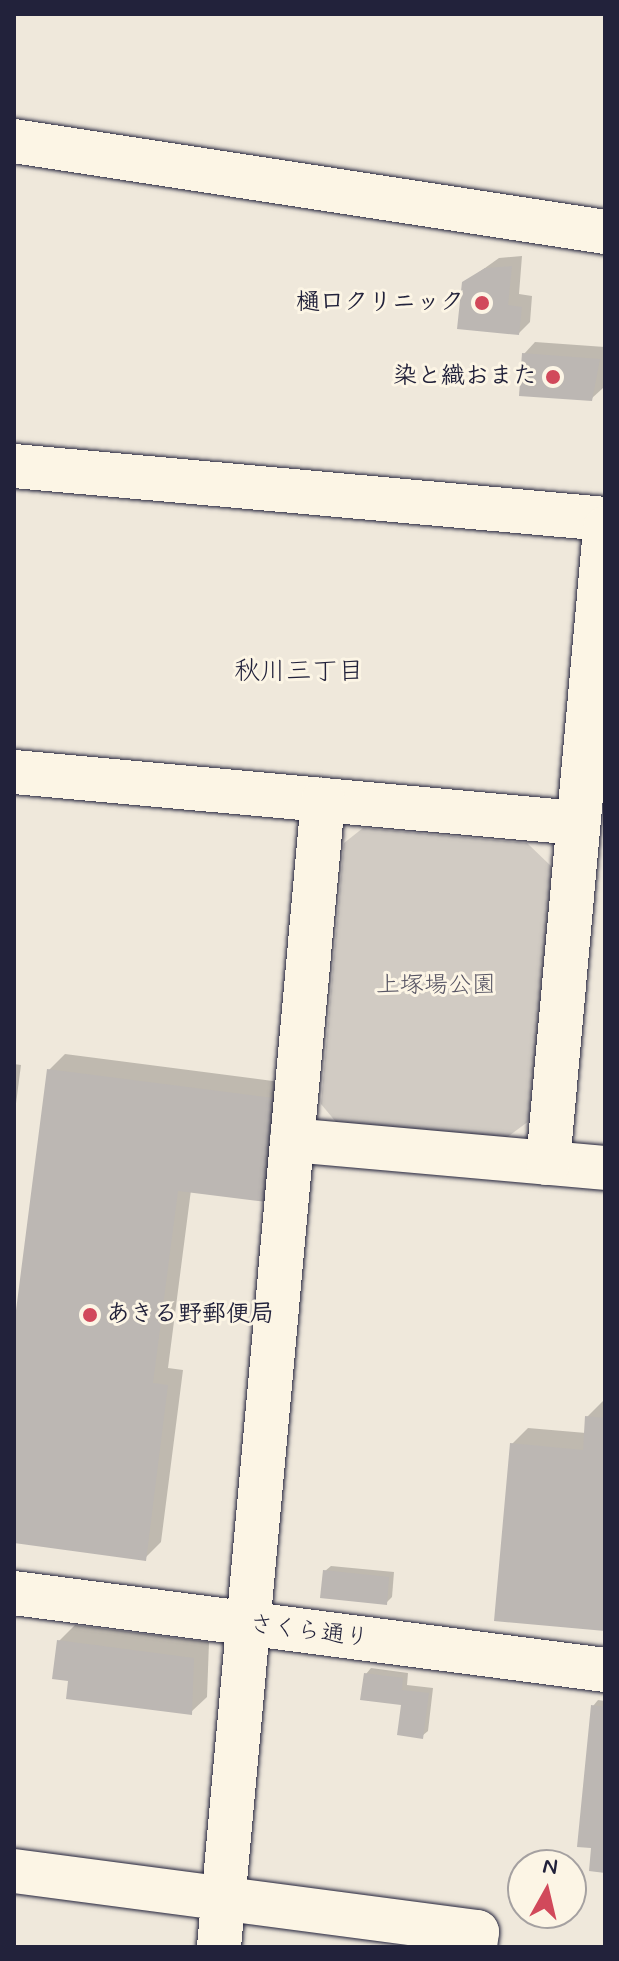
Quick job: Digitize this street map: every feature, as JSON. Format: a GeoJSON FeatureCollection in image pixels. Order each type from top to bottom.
{"type":"FeatureCollection","features":[{"type":"Feature","properties":{"kind":"street"},"geometry":{"type":"LineString","coordinates":[[14,141],[605,232]]}},
{"type":"Feature","properties":{"kind":"street"},"geometry":{"type":"LineString","coordinates":[[14,466],[605,519]]}},
{"type":"Feature","properties":{"kind":"street"},"geometry":{"type":"LineString","coordinates":[[548,1163],[605,529]]}},
{"type":"Feature","properties":{"kind":"street"},"geometry":{"type":"LineString","coordinates":[[14,772],[578,823]]}},
{"type":"Feature","properties":{"kind":"street"},"geometry":{"type":"LineString","coordinates":[[219,1947],[323,800]]}},
{"type":"Feature","properties":{"kind":"street"},"geometry":{"type":"LineString","coordinates":[[292,1140],[605,1168]]}},
{"type":"Feature","properties":{"kind":"street","name":"さくら通り"},"geometry":{"type":"LineString","coordinates":[[14,1593],[605,1670]]}},
{"type":"Feature","properties":{"kind":"street"},"geometry":{"type":"LineString","coordinates":[[14,1871],[477,1932],[475,1947]]}},
{"type":"Feature","properties":{"kind":"green space","name":"上塚場公園"},"geometry":{"type":"Polygon","coordinates":[[[363,828],[527,843],[552,867],[529,1121],[506,1138],[336,1122],[321,1104],[344,843],[363,828]]]}},
{"type":"Feature","properties":{"kind":"building"},"geometry":{"type":"Polygon","coordinates":[[[512,266],[508,305],[522,307],[519,335],[457,329],[462,282],[485,268],[512,266]]]}},
{"type":"Feature","properties":{"kind":"building"},"geometry":{"type":"Polygon","coordinates":[[[522,353],[600,359],[592,401],[519,396],[522,353]]]}},
{"type":"Feature","properties":{"kind":"building"},"geometry":{"type":"Polygon","coordinates":[[[47,1069],[273,1098],[267,1202],[178,1191],[153,1383],[168,1385],[146,1561],[14,1543],[14,1326],[47,1069]]]}},
{"type":"Feature","properties":{"kind":"building"},"geometry":{"type":"Polygon","coordinates":[[[585,1416],[605,1418],[605,1631],[494,1621],[510,1443],[583,1450],[585,1416]]]}},
{"type":"Feature","properties":{"kind":"building"},"geometry":{"type":"Polygon","coordinates":[[[323,1570],[389,1577],[387,1605],[320,1598],[323,1570]]]}},
{"type":"Feature","properties":{"kind":"building"},"geometry":{"type":"Polygon","coordinates":[[[57,1640],[194,1658],[192,1715],[66,1699],[68,1681],[52,1679],[57,1640]]]}},
{"type":"Feature","properties":{"kind":"building"},"geometry":{"type":"Polygon","coordinates":[[[364,1673],[403,1678],[402,1690],[429,1693],[423,1739],[397,1735],[401,1705],[360,1700],[364,1673]]]}},
{"type":"Feature","properties":{"kind":"building"},"geometry":{"type":"Polygon","coordinates":[[[591,1705],[605,1707],[605,1873],[589,1871],[591,1848],[577,1847],[591,1705]]]}},
{"type":"Feature","properties":{"kind":"place","name":"樋口クリニック"},"geometry":{"type":"Point","coordinates":[482,303]}},
{"type":"Feature","properties":{"kind":"place","name":"染と織おまた"},"geometry":{"type":"Point","coordinates":[553,377]}},
{"type":"Feature","properties":{"kind":"place","name":"あきる野郵便局"},"geometry":{"type":"Point","coordinates":[90,1315]}},
{"type":"Feature","properties":{"kind":"district","name":"秋川三丁目"},"geometry":{"type":"Point","coordinates":[299,673]}}]}
